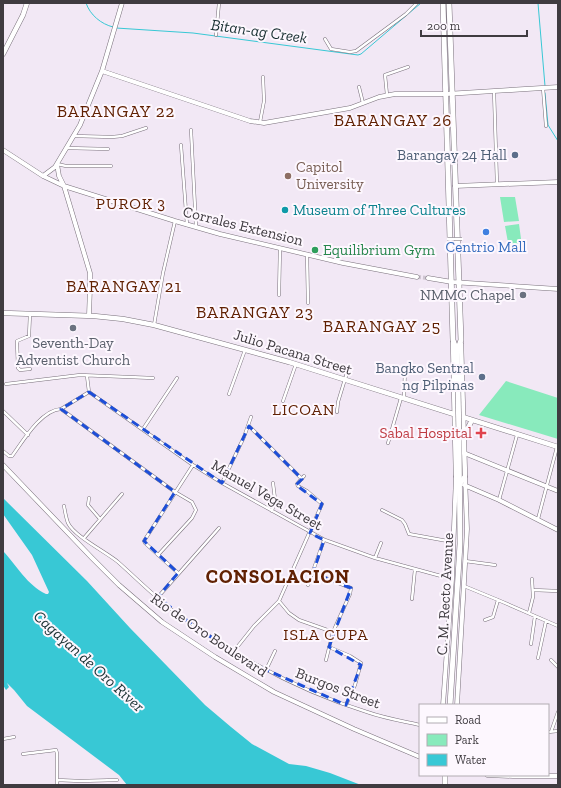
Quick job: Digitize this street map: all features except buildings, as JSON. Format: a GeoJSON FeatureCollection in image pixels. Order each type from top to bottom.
{"type":"FeatureCollection","features":[{"type":"Feature","properties":{"kind":"highway","name":"C. M. Recto Avenue"},"geometry":{"type":"LineString","coordinates":[[443,3],[453,340],[457,351]]}},
{"type":"Feature","properties":{"kind":"highway","name":"C. M. Recto Avenue"},"geometry":{"type":"LineString","coordinates":[[449,3],[459,282],[460,340],[457,351],[458,387],[463,485],[450,704]]}},
{"type":"Feature","properties":{"kind":"main road"},"geometry":{"type":"LineString","coordinates":[[3,54],[6,42],[23,15],[27,3]]}},
{"type":"Feature","properties":{"kind":"main road"},"geometry":{"type":"LineString","coordinates":[[43,176],[52,170],[57,164],[80,125],[102,71],[122,3]]}},
{"type":"Feature","properties":{"kind":"main road"},"geometry":{"type":"LineString","coordinates":[[102,71],[242,118],[260,122],[274,122],[350,108],[387,95],[446,94],[558,87]]}},
{"type":"Feature","properties":{"kind":"main road","name":"Corrales Extension"},"geometry":{"type":"LineString","coordinates":[[3,150],[43,176],[64,186],[187,225],[280,248],[417,277]]}},
{"type":"Feature","properties":{"kind":"main road"},"geometry":{"type":"LineString","coordinates":[[57,164],[59,176],[64,186],[90,273],[89,316]]}},
{"type":"Feature","properties":{"kind":"main road"},"geometry":{"type":"LineString","coordinates":[[455,186],[558,182]]}},
{"type":"Feature","properties":{"kind":"main road"},"geometry":{"type":"LineString","coordinates":[[428,278],[452,282],[558,289]]}},
{"type":"Feature","properties":{"kind":"main road","name":"Julio Pacana Street"},"geometry":{"type":"LineString","coordinates":[[3,313],[89,316],[123,319],[154,325],[296,364],[558,447]]}},
{"type":"Feature","properties":{"kind":"main road","name":"C. M. Recto Avenue"},"geometry":{"type":"LineString","coordinates":[[453,340],[456,476],[463,485]]}},
{"type":"Feature","properties":{"kind":"main road","name":"C. M. Recto Avenue"},"geometry":{"type":"LineString","coordinates":[[460,340],[463,417],[461,438],[464,453],[465,476],[463,485]]}},
{"type":"Feature","properties":{"kind":"main road"},"geometry":{"type":"LineString","coordinates":[[461,438],[472,420]]}},
{"type":"Feature","properties":{"kind":"main road"},"geometry":{"type":"LineString","coordinates":[[464,453],[558,491]]}},
{"type":"Feature","properties":{"kind":"main road","name":"Rio de Oro Boulevard"},"geometry":{"type":"LineString","coordinates":[[3,465],[119,585],[162,622],[274,692],[354,729],[419,757]]}},
{"type":"Feature","properties":{"kind":"main road"},"geometry":{"type":"LineString","coordinates":[[443,704],[452,579],[456,476]]}},
{"type":"Feature","properties":{"kind":"main road"},"geometry":{"type":"LineString","coordinates":[[457,704],[467,522],[463,485],[499,500],[558,530]]}},
{"type":"Feature","properties":{"kind":"main road"},"geometry":{"type":"LineString","coordinates":[[513,776],[549,776]]}},
{"type":"Feature","properties":{"kind":"street"},"geometry":{"type":"LineString","coordinates":[[216,35],[219,3]]}},
{"type":"Feature","properties":{"kind":"street"},"geometry":{"type":"LineString","coordinates":[[325,39],[331,50],[355,51],[406,14],[417,3]]}},
{"type":"Feature","properties":{"kind":"street"},"geometry":{"type":"LineString","coordinates":[[387,95],[385,75],[408,67]]}},
{"type":"Feature","properties":{"kind":"street"},"geometry":{"type":"LineString","coordinates":[[260,122],[264,101],[263,77]]}},
{"type":"Feature","properties":{"kind":"street"},"geometry":{"type":"LineString","coordinates":[[358,87],[363,103]]}},
{"type":"Feature","properties":{"kind":"street"},"geometry":{"type":"LineString","coordinates":[[543,88],[546,126]]}},
{"type":"Feature","properties":{"kind":"street"},"geometry":{"type":"LineString","coordinates":[[494,91],[497,184]]}},
{"type":"Feature","properties":{"kind":"street"},"geometry":{"type":"LineString","coordinates":[[74,136],[122,136],[146,128]]}},
{"type":"Feature","properties":{"kind":"street"},"geometry":{"type":"LineString","coordinates":[[191,130],[196,227]]}},
{"type":"Feature","properties":{"kind":"street"},"geometry":{"type":"LineString","coordinates":[[181,145],[187,225]]}},
{"type":"Feature","properties":{"kind":"street"},"geometry":{"type":"LineString","coordinates":[[67,148],[108,149]]}},
{"type":"Feature","properties":{"kind":"street"},"geometry":{"type":"LineString","coordinates":[[57,164],[66,166],[111,166]]}},
{"type":"Feature","properties":{"kind":"street"},"geometry":{"type":"LineString","coordinates":[[154,325],[174,221]]}},
{"type":"Feature","properties":{"kind":"street"},"geometry":{"type":"LineString","coordinates":[[445,239],[462,239]]}},
{"type":"Feature","properties":{"kind":"street"},"geometry":{"type":"LineString","coordinates":[[280,248],[280,295]]}},
{"type":"Feature","properties":{"kind":"street"},"geometry":{"type":"LineString","coordinates":[[307,254],[308,303]]}},
{"type":"Feature","properties":{"kind":"street"},"geometry":{"type":"LineString","coordinates":[[30,314],[29,336],[16,343],[18,368],[20,370],[30,369]]}},
{"type":"Feature","properties":{"kind":"street"},"geometry":{"type":"LineString","coordinates":[[229,394],[245,349]]}},
{"type":"Feature","properties":{"kind":"street"},"geometry":{"type":"LineString","coordinates":[[283,401],[296,364]]}},
{"type":"Feature","properties":{"kind":"street"},"geometry":{"type":"LineString","coordinates":[[337,412],[338,402],[350,366]]}},
{"type":"Feature","properties":{"kind":"street"},"geometry":{"type":"LineString","coordinates":[[388,443],[403,398],[405,369]]}},
{"type":"Feature","properties":{"kind":"street"},"geometry":{"type":"LineString","coordinates":[[6,384],[80,375],[153,378]]}},
{"type":"Feature","properties":{"kind":"street"},"geometry":{"type":"LineString","coordinates":[[3,451],[8,456],[12,456],[42,418],[51,412],[61,409],[89,392],[87,376]]}},
{"type":"Feature","properties":{"kind":"street"},"geometry":{"type":"LineString","coordinates":[[143,429],[177,378]]}},
{"type":"Feature","properties":{"kind":"street","name":"Manuel Vega Street"},"geometry":{"type":"LineString","coordinates":[[89,392],[193,465],[310,533],[324,540],[376,558],[452,579]]}},
{"type":"Feature","properties":{"kind":"street"},"geometry":{"type":"LineString","coordinates":[[61,409],[192,502],[196,510],[192,518],[158,555]]}},
{"type":"Feature","properties":{"kind":"street"},"geometry":{"type":"LineString","coordinates":[[3,411],[28,435]]}},
{"type":"Feature","properties":{"kind":"street"},"geometry":{"type":"LineString","coordinates":[[222,483],[249,426],[251,416]]}},
{"type":"Feature","properties":{"kind":"street"},"geometry":{"type":"LineString","coordinates":[[249,426],[302,479]]}},
{"type":"Feature","properties":{"kind":"street"},"geometry":{"type":"LineString","coordinates":[[499,500],[517,434]]}},
{"type":"Feature","properties":{"kind":"street"},"geometry":{"type":"LineString","coordinates":[[538,519],[558,447]]}},
{"type":"Feature","properties":{"kind":"street"},"geometry":{"type":"LineString","coordinates":[[178,573],[145,543],[144,540],[193,465]]}},
{"type":"Feature","properties":{"kind":"street"},"geometry":{"type":"LineString","coordinates":[[234,651],[254,626],[279,601],[322,504],[298,486],[297,484],[304,476]]}},
{"type":"Feature","properties":{"kind":"street"},"geometry":{"type":"LineString","coordinates":[[272,511],[275,499],[273,483]]}},
{"type":"Feature","properties":{"kind":"street"},"geometry":{"type":"LineString","coordinates":[[84,538],[122,494]]}},
{"type":"Feature","properties":{"kind":"street"},"geometry":{"type":"LineString","coordinates":[[89,498],[88,505],[100,519]]}},
{"type":"Feature","properties":{"kind":"street","name":"Burgos Street"},"geometry":{"type":"LineString","coordinates":[[64,506],[67,522],[78,534],[116,560],[172,610],[195,627],[234,651],[266,670],[294,684],[346,705],[371,714],[419,724]]}},
{"type":"Feature","properties":{"kind":"street"},"geometry":{"type":"LineString","coordinates":[[382,510],[402,520],[410,534],[454,542]]}},
{"type":"Feature","properties":{"kind":"street"},"geometry":{"type":"LineString","coordinates":[[158,597],[219,528]]}},
{"type":"Feature","properties":{"kind":"street"},"geometry":{"type":"LineString","coordinates":[[308,586],[324,540]]}},
{"type":"Feature","properties":{"kind":"street"},"geometry":{"type":"LineString","coordinates":[[376,558],[381,543]]}},
{"type":"Feature","properties":{"kind":"street"},"geometry":{"type":"LineString","coordinates":[[465,561],[495,565]]}},
{"type":"Feature","properties":{"kind":"street"},"geometry":{"type":"LineString","coordinates":[[412,599],[415,569]]}},
{"type":"Feature","properties":{"kind":"street"},"geometry":{"type":"LineString","coordinates":[[313,573],[351,588],[350,594],[333,632],[326,660]]}},
{"type":"Feature","properties":{"kind":"street"},"geometry":{"type":"LineString","coordinates":[[529,614],[533,602],[532,579]]}},
{"type":"Feature","properties":{"kind":"street"},"geometry":{"type":"LineString","coordinates":[[464,586],[558,626]]}},
{"type":"Feature","properties":{"kind":"street"},"geometry":{"type":"LineString","coordinates":[[533,590],[558,591]]}},
{"type":"Feature","properties":{"kind":"street"},"geometry":{"type":"LineString","coordinates":[[485,620],[493,617],[498,600]]}},
{"type":"Feature","properties":{"kind":"street"},"geometry":{"type":"LineString","coordinates":[[279,601],[289,613],[299,620],[333,632]]}},
{"type":"Feature","properties":{"kind":"street"},"geometry":{"type":"LineString","coordinates":[[532,644],[535,616]]}},
{"type":"Feature","properties":{"kind":"street"},"geometry":{"type":"LineString","coordinates":[[538,658],[546,621]]}},
{"type":"Feature","properties":{"kind":"street"},"geometry":{"type":"LineString","coordinates":[[329,647],[350,656],[361,663],[355,685],[346,705]]}},
{"type":"Feature","properties":{"kind":"street"},"geometry":{"type":"LineString","coordinates":[[266,670],[275,651]]}},
{"type":"Feature","properties":{"kind":"street"},"geometry":{"type":"LineString","coordinates":[[551,660],[558,667]]}},
{"type":"Feature","properties":{"kind":"street"},"geometry":{"type":"LineString","coordinates":[[558,712],[550,732],[558,731]]}},
{"type":"Feature","properties":{"kind":"street"},"geometry":{"type":"LineString","coordinates":[[3,739],[14,737]]}},
{"type":"Feature","properties":{"kind":"street"},"geometry":{"type":"LineString","coordinates":[[23,754],[56,750],[58,753],[57,785]]}},
{"type":"Feature","properties":{"kind":"street"},"geometry":{"type":"LineString","coordinates":[[57,780],[117,780]]}},
{"type":"Feature","properties":{"kind":"highlighted area"},"geometry":{"type":"Polygon","coordinates":[[[89,392],[222,483],[249,426],[302,479],[296,485],[322,504],[310,533],[324,540],[313,573],[351,588],[329,647],[361,665],[346,705],[260,667],[195,627],[158,597],[178,573],[144,541],[175,492],[61,409],[89,392]]]}},
{"type":"Feature","properties":{"kind":"green space"},"geometry":{"type":"Polygon","coordinates":[[[500,197],[515,197],[519,221],[504,222],[500,197]]]}},
{"type":"Feature","properties":{"kind":"green space"},"geometry":{"type":"Polygon","coordinates":[[[519,224],[522,246],[509,248],[505,226],[519,224]]]}},
{"type":"Feature","properties":{"kind":"green space"},"geometry":{"type":"Polygon","coordinates":[[[506,381],[558,398],[558,439],[479,415],[506,381]]]}},
{"type":"Feature","properties":{"kind":"water","name":"Cagayan de Oro River"},"geometry":{"type":"Polygon","coordinates":[[[3,498],[87,581],[130,628],[205,705],[252,744],[289,764],[306,766],[330,773],[361,785],[127,785],[119,775],[27,706],[7,683],[9,687],[6,690],[3,685],[3,551],[33,586],[46,594],[49,592],[32,555],[3,514],[3,498]]]}},
{"type":"Feature","properties":{"kind":"waterway","name":"Bitan-ag Creek"},"geometry":{"type":"LineString","coordinates":[[86,3],[96,18],[104,24],[113,27]]}},
{"type":"Feature","properties":{"kind":"waterway","name":"Bitan-ag Creek"},"geometry":{"type":"LineString","coordinates":[[116,28],[193,33],[358,55],[421,3]]}},
{"type":"Feature","properties":{"kind":"waterway"},"geometry":{"type":"LineString","coordinates":[[538,3],[545,86]]}},
{"type":"Feature","properties":{"kind":"waterway"},"geometry":{"type":"LineString","coordinates":[[545,93],[548,125],[558,141]]}},
{"type":"Feature","properties":{"kind":"tunnel"},"geometry":{"type":"LineString","coordinates":[[417,277],[428,278]]}},
{"type":"Feature","properties":{"kind":"place","name":"Barangay 24 Hall"},"geometry":{"type":"Point","coordinates":[515,155]}},
{"type":"Feature","properties":{"kind":"place","name":"Capitol University"},"geometry":{"type":"Point","coordinates":[288,176]}},
{"type":"Feature","properties":{"kind":"place","name":"Museum of Three Cultures"},"geometry":{"type":"Point","coordinates":[285,210]}},
{"type":"Feature","properties":{"kind":"place","name":"Centrio Mall"},"geometry":{"type":"Point","coordinates":[486,232]}},
{"type":"Feature","properties":{"kind":"place","name":"Equilibrium Gym"},"geometry":{"type":"Point","coordinates":[315,250]}},
{"type":"Feature","properties":{"kind":"place","name":"NMMC Chapel"},"geometry":{"type":"Point","coordinates":[523,295]}},
{"type":"Feature","properties":{"kind":"place","name":"Seventh-Day Adventist Church"},"geometry":{"type":"Point","coordinates":[73,328]}},
{"type":"Feature","properties":{"kind":"place","name":"Bangko Sentral ng Pilpinas"},"geometry":{"type":"Point","coordinates":[482,377]}},
{"type":"Feature","properties":{"kind":"place","name":"Sabal Hospital"},"geometry":{"type":"Point","coordinates":[481,433]}},
{"type":"Feature","properties":{"kind":"district","name":"BARANGAY 22"},"geometry":{"type":"Point","coordinates":[116,111]}},
{"type":"Feature","properties":{"kind":"district","name":"BARANGAY 26"},"geometry":{"type":"Point","coordinates":[393,120]}},
{"type":"Feature","properties":{"kind":"district","name":"PUROK 3"},"geometry":{"type":"Point","coordinates":[131,203]}},
{"type":"Feature","properties":{"kind":"district","name":"BARANGAY 21"},"geometry":{"type":"Point","coordinates":[124,286]}},
{"type":"Feature","properties":{"kind":"district","name":"BARANGAY 23"},"geometry":{"type":"Point","coordinates":[255,312]}},
{"type":"Feature","properties":{"kind":"district","name":"BARANGAY 25"},"geometry":{"type":"Point","coordinates":[382,326]}},
{"type":"Feature","properties":{"kind":"district","name":"LICOAN"},"geometry":{"type":"Point","coordinates":[304,409]}},
{"type":"Feature","properties":{"kind":"district","name":"CONSOLACION"},"geometry":{"type":"Point","coordinates":[278,576]}},
{"type":"Feature","properties":{"kind":"district","name":"ISLA CUPA"},"geometry":{"type":"Point","coordinates":[326,634]}}]}
